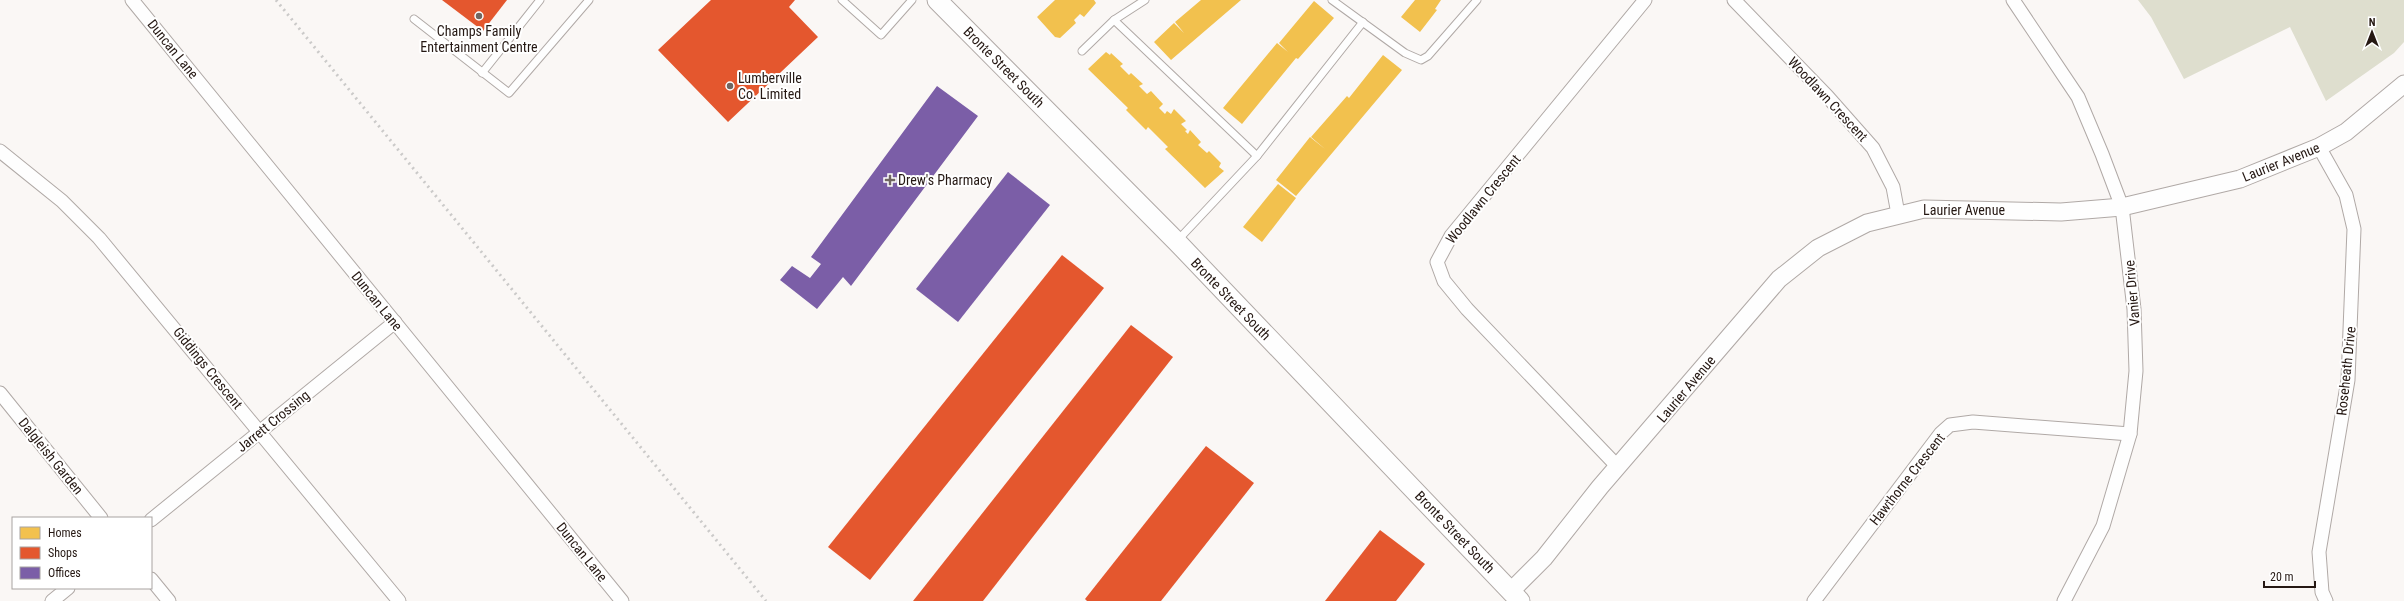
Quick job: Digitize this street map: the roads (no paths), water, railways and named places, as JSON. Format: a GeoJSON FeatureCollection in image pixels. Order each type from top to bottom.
{"type":"FeatureCollection","features":[{"type":"Feature","properties":{"kind":"main road","name":"Bronte Street South"},"geometry":{"type":"LineString","coordinates":[[937,0],[1177,242],[1516,596]]}},
{"type":"Feature","properties":{"kind":"street","name":"Duncan Lane"},"geometry":{"type":"LineString","coordinates":[[132,0],[622,601]]}},
{"type":"Feature","properties":{"kind":"street","name":"Woodlawn Crescent"},"geometry":{"type":"LineString","coordinates":[[1618,467],[1467,309],[1444,281],[1437,262],[1451,236],[1645,0]]}},
{"type":"Feature","properties":{"kind":"street","name":"Woodlawn Crescent"},"geometry":{"type":"LineString","coordinates":[[1734,0],[1827,96],[1873,148],[1893,188],[1898,214]]}},
{"type":"Feature","properties":{"kind":"street","name":"Vanier Drive"},"geometry":{"type":"LineString","coordinates":[[2013,0],[2078,97],[2122,207],[2134,317],[2136,371],[2130,434],[2103,526],[2064,601]]}},
{"type":"Feature","properties":{"kind":"street","name":"Laurier Avenue"},"geometry":{"type":"LineString","coordinates":[[1516,596],[1544,558],[1618,467],[1779,279],[1818,248],[1866,223],[1924,208],[2061,212],[2122,207],[2240,179],[2320,147],[2346,132],[2404,84]]}},
{"type":"Feature","properties":{"kind":"street","name":"Roseheath Drive"},"geometry":{"type":"LineString","coordinates":[[2320,147],[2346,195],[2354,229],[2348,380],[2320,552],[2322,592],[2326,601]]}},
{"type":"Feature","properties":{"kind":"street","name":"Giddings Crescent"},"geometry":{"type":"LineString","coordinates":[[0,151],[62,201],[99,238],[399,601]]}},
{"type":"Feature","properties":{"kind":"street","name":"Jarrett Crossing"},"geometry":{"type":"LineString","coordinates":[[152,519],[394,322]]}},
{"type":"Feature","properties":{"kind":"street","name":"Dalgleish Garden"},"geometry":{"type":"LineString","coordinates":[[0,393],[100,517]]}},
{"type":"Feature","properties":{"kind":"street","name":"Hawthorne Crescent"},"geometry":{"type":"LineString","coordinates":[[1814,601],[1885,505],[1941,433],[1950,425],[1973,422],[2130,434]]}},
{"type":"Feature","properties":{"kind":"street"},"geometry":{"type":"LineString","coordinates":[[152,580],[169,601]]}},
{"type":"Feature","properties":{"kind":"street"},"geometry":{"type":"LineString","coordinates":[[52,601],[67,589]]}},
{"type":"Feature","properties":{"kind":"lane"},"geometry":{"type":"LineString","coordinates":[[482,73],[540,0]]}},
{"type":"Feature","properties":{"kind":"lane"},"geometry":{"type":"LineString","coordinates":[[414,19],[482,73],[509,92],[590,0]]}},
{"type":"Feature","properties":{"kind":"lane"},"geometry":{"type":"LineString","coordinates":[[842,0],[881,35],[912,0]]}},
{"type":"Feature","properties":{"kind":"lane"},"geometry":{"type":"LineString","coordinates":[[1082,51],[1114,20],[1145,0]]}},
{"type":"Feature","properties":{"kind":"lane"},"geometry":{"type":"LineString","coordinates":[[1332,0],[1405,53],[1421,60],[1428,56],[1476,0]]}},
{"type":"Feature","properties":{"kind":"lane"},"geometry":{"type":"LineString","coordinates":[[1114,20],[1257,156]]}},
{"type":"Feature","properties":{"kind":"lane"},"geometry":{"type":"LineString","coordinates":[[1177,242],[1257,156],[1363,22]]}},
{"type":"Feature","properties":{"kind":"railway"},"geometry":{"type":"LineString","coordinates":[[276,0],[766,601]]}},
{"type":"Feature","properties":{"kind":"place","name":"Champs Family Entertainment Centre"},"geometry":{"type":"Point","coordinates":[479,16]}},
{"type":"Feature","properties":{"kind":"place","name":"Lumberville Co. Limited"},"geometry":{"type":"Point","coordinates":[730,86]}},
{"type":"Feature","properties":{"kind":"place","name":"Drew's Pharmacy"},"geometry":{"type":"Point","coordinates":[890,180]}}]}
